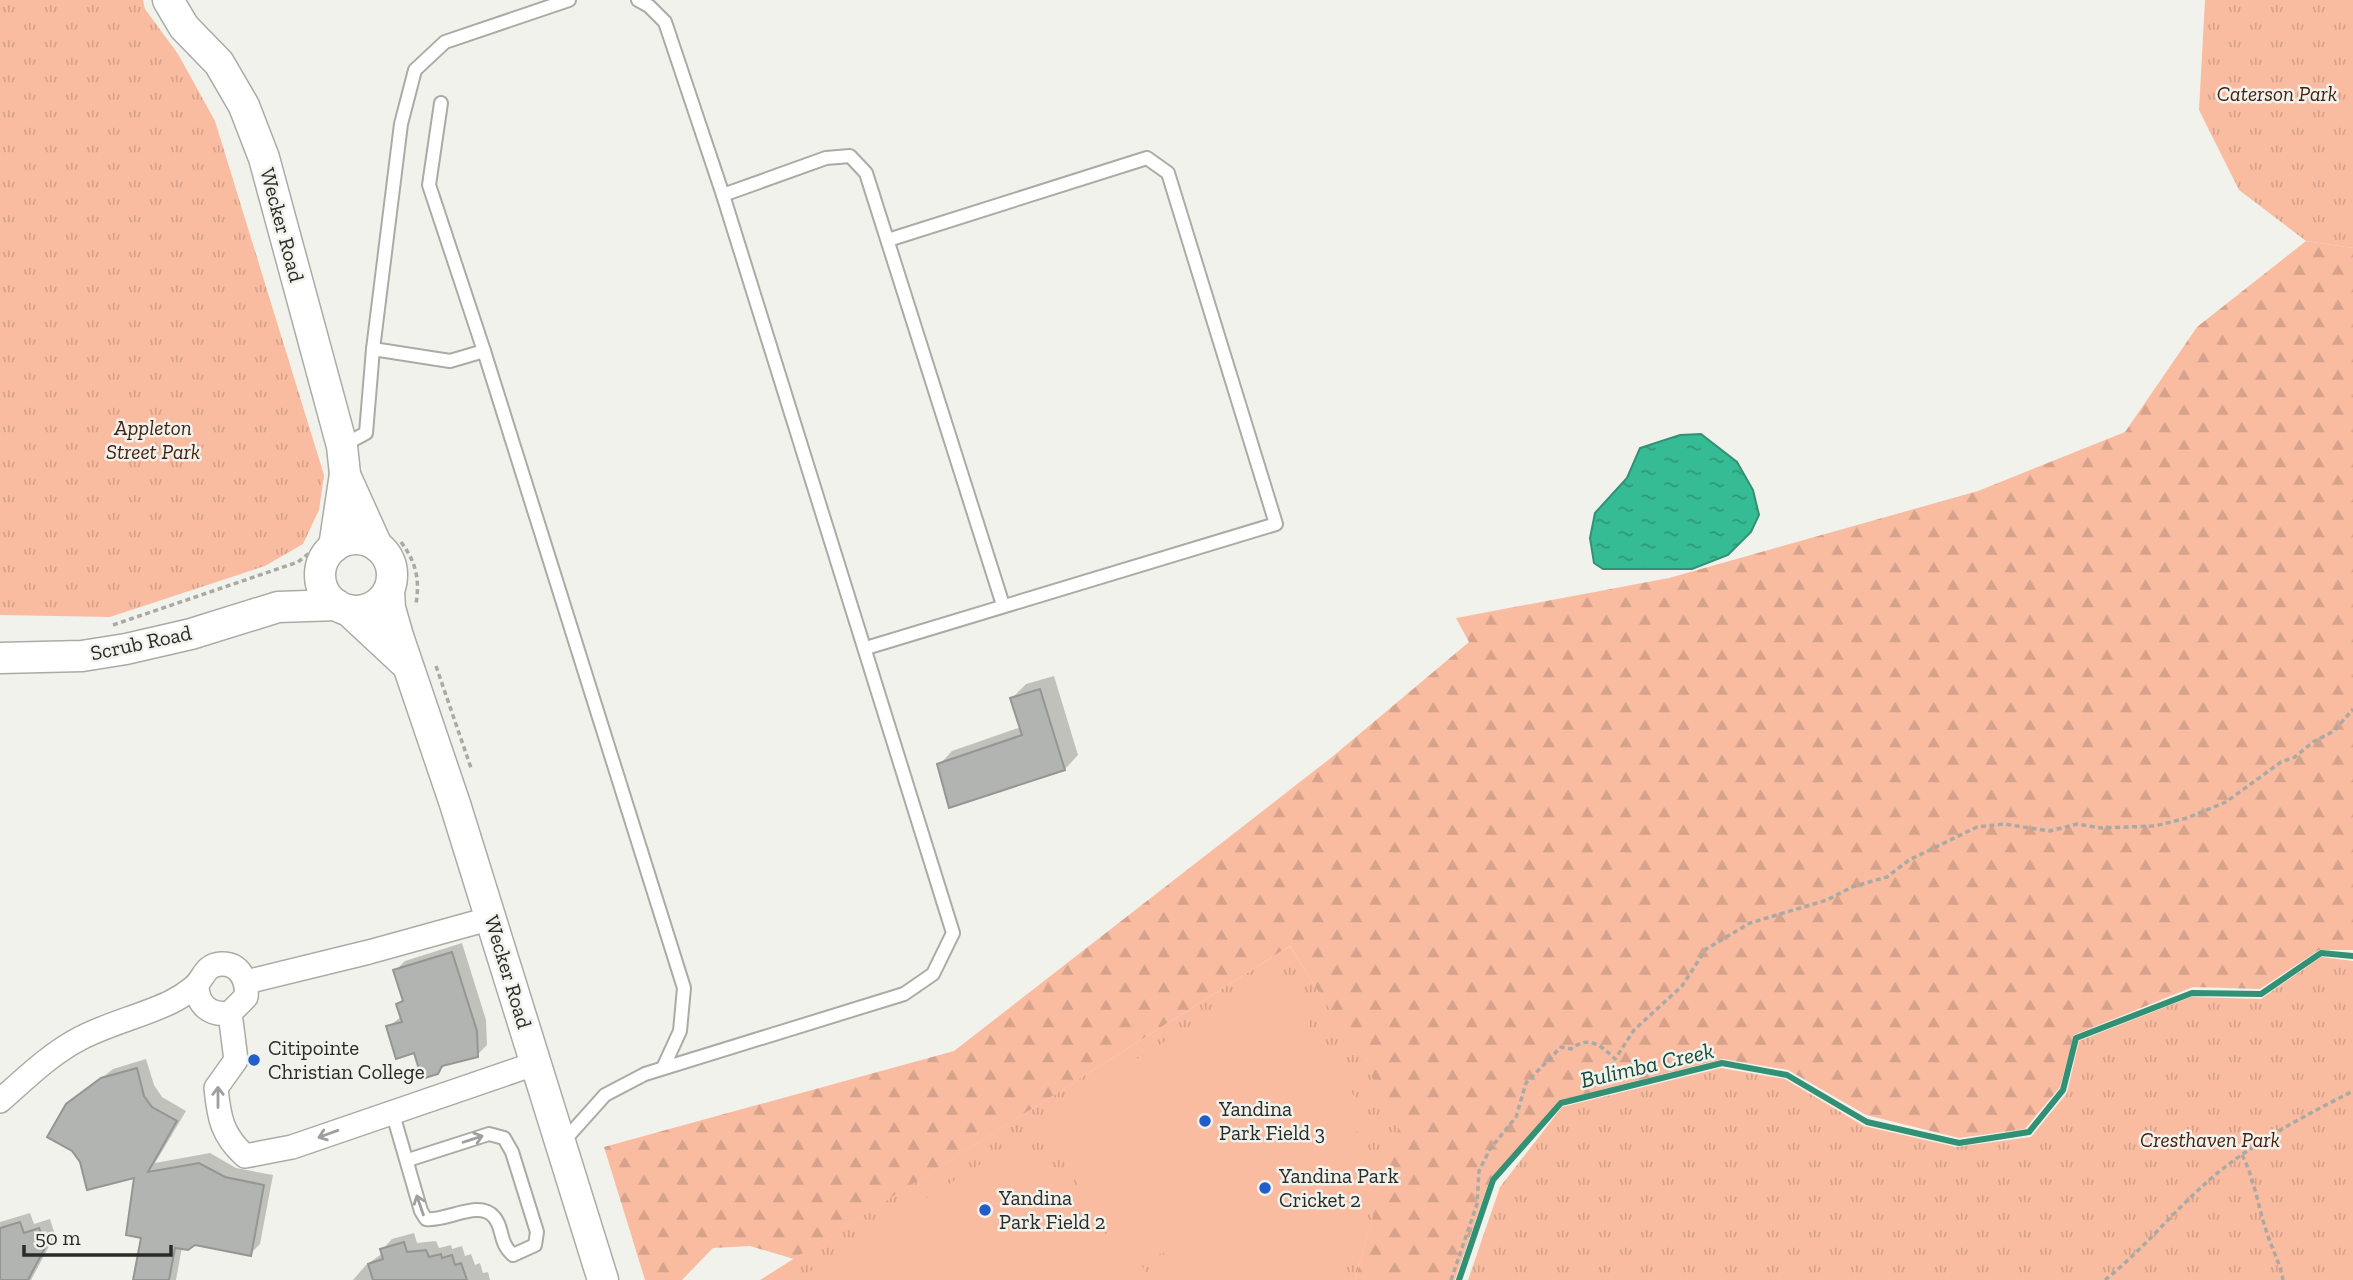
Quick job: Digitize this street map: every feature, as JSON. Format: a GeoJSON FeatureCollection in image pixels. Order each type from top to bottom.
{"type":"FeatureCollection","features":[{"type":"Feature","properties":{"kind":"street","name":"Wecker Road"},"geometry":{"type":"LineString","coordinates":[[167,0],[184,27],[219,63],[244,106],[264,158],[343,460],[377,546],[391,566],[390,608],[492,918],[603,1280]]}},
{"type":"Feature","properties":{"kind":"street","name":"Wecker Road"},"geometry":{"type":"LineString","coordinates":[[343,460],[323,587],[342,608],[407,665]]}},
{"type":"Feature","properties":{"kind":"street"},"geometry":{"type":"LineString","coordinates":[[328,556],[356,540],[377,546]]}},
{"type":"Feature","properties":{"kind":"street","name":"Scrub Road"},"geometry":{"type":"LineString","coordinates":[[278,607],[328,556]]}},
{"type":"Feature","properties":{"kind":"street"},"geometry":{"type":"LineString","coordinates":[[342,608],[372,608],[389,591]]}},
{"type":"Feature","properties":{"kind":"street","name":"Scrub Road"},"geometry":{"type":"LineString","coordinates":[[0,658],[82,656],[191,634],[278,607],[342,608]]}},
{"type":"Feature","properties":{"kind":"street"},"geometry":{"type":"LineString","coordinates":[[246,982],[344,959],[492,918]]}},
{"type":"Feature","properties":{"kind":"street"},"geometry":{"type":"LineString","coordinates":[[0,1101],[44,1062],[80,1038],[172,1001],[197,985],[205,971],[220,964],[236,968],[246,982],[246,997],[230,1013],[221,1014],[205,1009],[197,994],[197,985]]}},
{"type":"Feature","properties":{"kind":"street"},"geometry":{"type":"LineString","coordinates":[[230,1013],[236,1060],[216,1088],[218,1113],[228,1140],[245,1156],[292,1147],[392,1111],[454,1094],[537,1063]]}},
{"type":"Feature","properties":{"kind":"lane"},"geometry":{"type":"LineString","coordinates":[[343,460],[366,433],[373,349],[401,124],[415,69],[445,43],[569,0]]}},
{"type":"Feature","properties":{"kind":"lane"},"geometry":{"type":"LineString","coordinates":[[561,1144],[605,1095],[663,1068],[904,994],[933,974],[953,933],[723,195],[665,22],[649,6],[638,0]]}},
{"type":"Feature","properties":{"kind":"lane"},"geometry":{"type":"LineString","coordinates":[[441,103],[429,185],[484,351],[684,988],[680,1031],[663,1068]]}},
{"type":"Feature","properties":{"kind":"lane"},"geometry":{"type":"LineString","coordinates":[[723,195],[826,158],[850,156],[866,173],[1003,605]]}},
{"type":"Feature","properties":{"kind":"lane"},"geometry":{"type":"LineString","coordinates":[[866,648],[1276,524],[1168,173],[1147,158],[888,240]]}},
{"type":"Feature","properties":{"kind":"lane"},"geometry":{"type":"LineString","coordinates":[[373,349],[450,361],[484,351]]}},
{"type":"Feature","properties":{"kind":"lane"},"geometry":{"type":"LineString","coordinates":[[392,1111],[421,1211],[426,1219],[436,1221],[476,1210],[489,1211],[497,1220],[506,1248],[513,1255],[535,1245],[537,1232],[512,1152],[504,1138],[489,1134],[408,1160]]}},
{"type":"Feature","properties":{"kind":"path"},"geometry":{"type":"LineString","coordinates":[[110,626],[274,570]]}},
{"type":"Feature","properties":{"kind":"path"},"geometry":{"type":"LineString","coordinates":[[1451,1280],[1477,1204],[1475,1188],[1479,1171],[1490,1149],[1516,1116],[1526,1083],[1561,1047],[1571,1049],[1578,1043],[1590,1041],[1603,1047],[1615,1059],[1634,1030],[1682,986],[1706,950],[1750,923],[1827,900],[1852,887],[1887,877],[1909,860],[1977,827],[2004,824],[2050,831],[2077,824],[2126,828],[2155,827],[2187,818],[2226,802],[2281,762],[2295,757],[2313,742],[2334,731],[2353,709]]}},
{"type":"Feature","properties":{"kind":"path"},"geometry":{"type":"LineString","coordinates":[[2105,1280],[2130,1260],[2214,1175],[2242,1155],[2353,1091]]}},
{"type":"Feature","properties":{"kind":"path"},"geometry":{"type":"LineString","coordinates":[[2242,1155],[2283,1280]]}},
{"type":"Feature","properties":{"kind":"green space","name":"Appleton Street Park"},"geometry":{"type":"Polygon","coordinates":[[[0,0],[143,0],[145,9],[178,54],[215,121],[324,475],[319,510],[303,544],[265,566],[110,617],[0,615],[0,0]]]}},
{"type":"Feature","properties":{"kind":"green space","name":"Caterson Park"},"geometry":{"type":"Polygon","coordinates":[[[2205,0],[2353,0],[2353,248],[2306,241],[2239,190],[2199,110],[2205,0]]]}},
{"type":"Feature","properties":{"kind":"green space"},"geometry":{"type":"Polygon","coordinates":[[[2306,241],[2353,248],[2353,950],[2319,950],[2260,989],[2193,987],[2074,1035],[2060,1087],[2025,1129],[1959,1138],[1866,1115],[1788,1070],[1723,1059],[1561,1100],[1490,1179],[1455,1280],[1355,1280],[1399,1122],[1290,946],[794,1259],[750,1246],[713,1248],[682,1280],[645,1280],[604,1147],[954,1051],[1332,757],[1469,642],[1456,618],[1669,578],[1978,491],[2125,432],[2197,327],[2306,241]]]}},
{"type":"Feature","properties":{"kind":"green space"},"geometry":{"type":"Polygon","coordinates":[[[1290,946],[1400,1122],[1355,1280],[760,1280],[1290,946]]]}},
{"type":"Feature","properties":{"kind":"green space","name":"Cresthaven Park"},"geometry":{"type":"Polygon","coordinates":[[[2321,957],[2353,961],[2353,1280],[1468,1280],[1500,1187],[1562,1107],[1721,1068],[1785,1079],[1864,1126],[1956,1147],[2031,1137],[2067,1093],[2079,1041],[2191,997],[2261,999],[2321,957]]]}},
{"type":"Feature","properties":{"kind":"green space"},"geometry":{"type":"Polygon","coordinates":[[[1276,973],[1371,1123],[1348,1137],[1362,1157],[1369,1177],[1369,1213],[1352,1247],[1325,1280],[1181,1280],[1163,1252],[1141,1265],[1152,1280],[796,1280],[1019,1140],[1058,1203],[1071,1208],[1111,1238],[1038,1120],[1276,973]]]}},
{"type":"Feature","properties":{"kind":"water"},"geometry":{"type":"Polygon","coordinates":[[[1701,434],[1737,462],[1753,490],[1759,515],[1751,532],[1728,555],[1692,569],[1603,569],[1594,563],[1590,538],[1595,513],[1627,478],[1640,448],[1680,435],[1701,434]]]}},
{"type":"Feature","properties":{"kind":"building"},"geometry":{"type":"Polygon","coordinates":[[[1040,689],[1065,770],[949,808],[937,764],[1022,735],[1010,698],[1040,689]]]}},
{"type":"Feature","properties":{"kind":"building"},"geometry":{"type":"Polygon","coordinates":[[[452,952],[477,1031],[478,1057],[442,1066],[438,1074],[422,1079],[414,1053],[396,1059],[386,1026],[402,1022],[396,1004],[403,1001],[393,970],[452,952]]]}},
{"type":"Feature","properties":{"kind":"building"},"geometry":{"type":"Polygon","coordinates":[[[137,1068],[144,1096],[152,1107],[177,1121],[148,1172],[199,1163],[225,1177],[264,1185],[251,1256],[195,1245],[188,1250],[175,1248],[169,1280],[133,1280],[141,1238],[126,1235],[134,1178],[87,1190],[80,1162],[72,1151],[47,1137],[66,1104],[101,1078],[137,1068]]]}},
{"type":"Feature","properties":{"kind":"building"},"geometry":{"type":"Polygon","coordinates":[[[20,1222],[24,1233],[39,1228],[46,1246],[28,1280],[0,1280],[0,1228],[20,1222]]]}},
{"type":"Feature","properties":{"kind":"building"},"geometry":{"type":"Polygon","coordinates":[[[404,1242],[407,1252],[426,1250],[429,1257],[441,1254],[442,1258],[452,1255],[455,1265],[461,1263],[467,1280],[373,1280],[368,1264],[383,1259],[380,1249],[404,1242]]]}},
{"type":"Feature","properties":{"kind":"waterway","name":"Bulimba Creek"},"geometry":{"type":"LineString","coordinates":[[1459,1280],[1493,1180],[1561,1103],[1722,1063],[1787,1075],[1867,1122],[1959,1143],[2029,1132],[2063,1090],[2076,1038],[2192,993],[2261,994],[2321,953],[2353,956]]}},
{"type":"Feature","properties":{"kind":"place","name":"Citipointe Christian College"},"geometry":{"type":"Point","coordinates":[254,1060]}},
{"type":"Feature","properties":{"kind":"place","name":"Yandina Park Field 3"},"geometry":{"type":"Point","coordinates":[1205,1121]}},
{"type":"Feature","properties":{"kind":"place","name":"Yandina Park Cricket 2"},"geometry":{"type":"Point","coordinates":[1265,1188]}},
{"type":"Feature","properties":{"kind":"place","name":"Yandina Park Field 2"},"geometry":{"type":"Point","coordinates":[985,1210]}}]}
